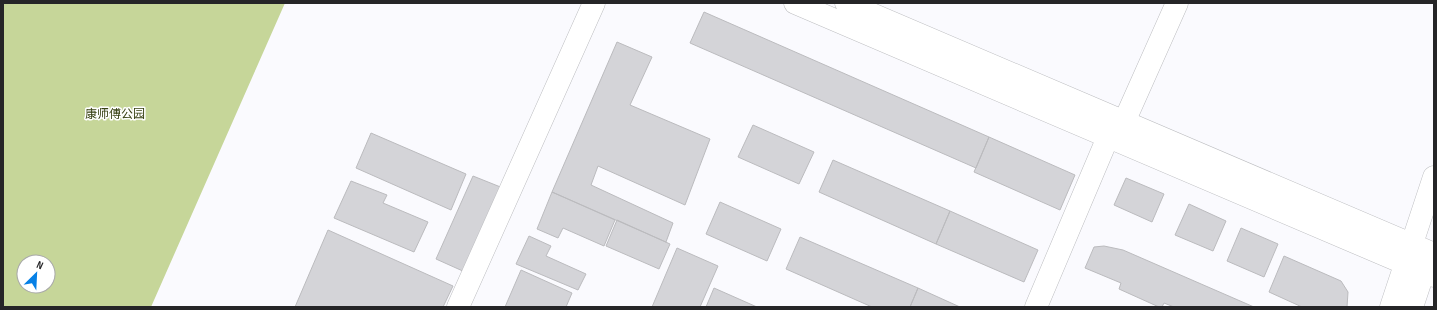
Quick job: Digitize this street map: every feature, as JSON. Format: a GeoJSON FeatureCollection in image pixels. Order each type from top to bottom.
{"type":"FeatureCollection","features":[{"type":"Feature","properties":{"kind":"street"},"geometry":{"type":"LineString","coordinates":[[458,307],[594,3]]}},
{"type":"Feature","properties":{"kind":"street"},"geometry":{"type":"LineString","coordinates":[[795,3],[1108,137],[1424,257]]}},
{"type":"Feature","properties":{"kind":"street"},"geometry":{"type":"LineString","coordinates":[[846,3],[882,10],[1124,122],[1424,257]]}},
{"type":"Feature","properties":{"kind":"street"},"geometry":{"type":"LineString","coordinates":[[1124,122],[1177,3]]}},
{"type":"Feature","properties":{"kind":"street"},"geometry":{"type":"LineString","coordinates":[[1036,307],[1108,137]]}},
{"type":"Feature","properties":{"kind":"street"},"geometry":{"type":"LineString","coordinates":[[1412,307],[1424,257],[1434,177]]}},
{"type":"Feature","properties":{"kind":"street"},"geometry":{"type":"LineString","coordinates":[[1391,307],[1424,257]]}},
{"type":"Feature","properties":{"kind":"green space","name":"康师傅公园"},"geometry":{"type":"Polygon","coordinates":[[[3,3],[285,3],[151,307],[3,307],[3,3]]]}},
{"type":"Feature","properties":{"kind":"building"},"geometry":{"type":"Polygon","coordinates":[[[704,12],[989,137],[976,168],[690,43],[704,12]]]}},
{"type":"Feature","properties":{"kind":"building"},"geometry":{"type":"Polygon","coordinates":[[[617,42],[652,57],[630,105],[710,139],[685,205],[598,166],[591,185],[673,223],[666,242],[552,192],[617,42]]]}},
{"type":"Feature","properties":{"kind":"building"},"geometry":{"type":"Polygon","coordinates":[[[753,125],[814,152],[799,184],[738,157],[753,125]]]}},
{"type":"Feature","properties":{"kind":"building"},"geometry":{"type":"Polygon","coordinates":[[[371,133],[466,174],[451,210],[356,168],[371,133]]]}},
{"type":"Feature","properties":{"kind":"building"},"geometry":{"type":"Polygon","coordinates":[[[989,137],[1075,175],[1060,210],[974,172],[989,137]]]}},
{"type":"Feature","properties":{"kind":"building"},"geometry":{"type":"Polygon","coordinates":[[[833,160],[950,211],[936,244],[819,192],[833,160]]]}},
{"type":"Feature","properties":{"kind":"building"},"geometry":{"type":"Polygon","coordinates":[[[473,176],[503,188],[465,272],[436,259],[473,176]]]}},
{"type":"Feature","properties":{"kind":"building"},"geometry":{"type":"Polygon","coordinates":[[[1126,178],[1164,194],[1152,222],[1114,205],[1126,178]]]}},
{"type":"Feature","properties":{"kind":"building"},"geometry":{"type":"Polygon","coordinates":[[[351,181],[387,195],[383,203],[428,222],[414,252],[334,218],[351,181]]]}},
{"type":"Feature","properties":{"kind":"building"},"geometry":{"type":"Polygon","coordinates":[[[552,192],[615,220],[604,246],[563,228],[558,238],[537,229],[552,192]]]}},
{"type":"Feature","properties":{"kind":"building"},"geometry":{"type":"Polygon","coordinates":[[[720,202],[781,229],[767,261],[706,234],[720,202]]]}},
{"type":"Feature","properties":{"kind":"building"},"geometry":{"type":"Polygon","coordinates":[[[1189,204],[1226,221],[1213,251],[1175,235],[1189,204]]]}},
{"type":"Feature","properties":{"kind":"building"},"geometry":{"type":"Polygon","coordinates":[[[950,211],[1038,250],[1024,282],[936,244],[950,211]]]}},
{"type":"Feature","properties":{"kind":"building"},"geometry":{"type":"Polygon","coordinates":[[[617,220],[670,244],[659,269],[606,246],[617,220]]]}},
{"type":"Feature","properties":{"kind":"building"},"geometry":{"type":"Polygon","coordinates":[[[1241,228],[1278,244],[1264,277],[1227,261],[1241,228]]]}},
{"type":"Feature","properties":{"kind":"building"},"geometry":{"type":"Polygon","coordinates":[[[328,230],[453,286],[443,307],[295,307],[328,230]]]}},
{"type":"Feature","properties":{"kind":"building"},"geometry":{"type":"Polygon","coordinates":[[[529,236],[551,246],[546,256],[586,274],[578,290],[516,264],[529,236]]]}},
{"type":"Feature","properties":{"kind":"building"},"geometry":{"type":"Polygon","coordinates":[[[800,237],[918,288],[910,307],[872,307],[786,269],[800,237]]]}},
{"type":"Feature","properties":{"kind":"building"},"geometry":{"type":"Polygon","coordinates":[[[1104,246],[1123,250],[1254,307],[1174,307],[1164,303],[1162,307],[1159,307],[1119,289],[1121,283],[1085,268],[1094,247],[1104,246]]]}},
{"type":"Feature","properties":{"kind":"building"},"geometry":{"type":"Polygon","coordinates":[[[677,248],[718,266],[700,307],[652,307],[677,248]]]}},
{"type":"Feature","properties":{"kind":"building"},"geometry":{"type":"Polygon","coordinates":[[[1284,256],[1341,281],[1348,292],[1347,307],[1302,307],[1269,292],[1284,256]]]}},
{"type":"Feature","properties":{"kind":"building"},"geometry":{"type":"Polygon","coordinates":[[[521,270],[572,293],[566,307],[505,307],[521,270]]]}},
{"type":"Feature","properties":{"kind":"building"},"geometry":{"type":"Polygon","coordinates":[[[714,288],[757,307],[706,307],[714,288]]]}},
{"type":"Feature","properties":{"kind":"building"},"geometry":{"type":"Polygon","coordinates":[[[918,288],[960,307],[910,307],[918,288]]]}}]}
